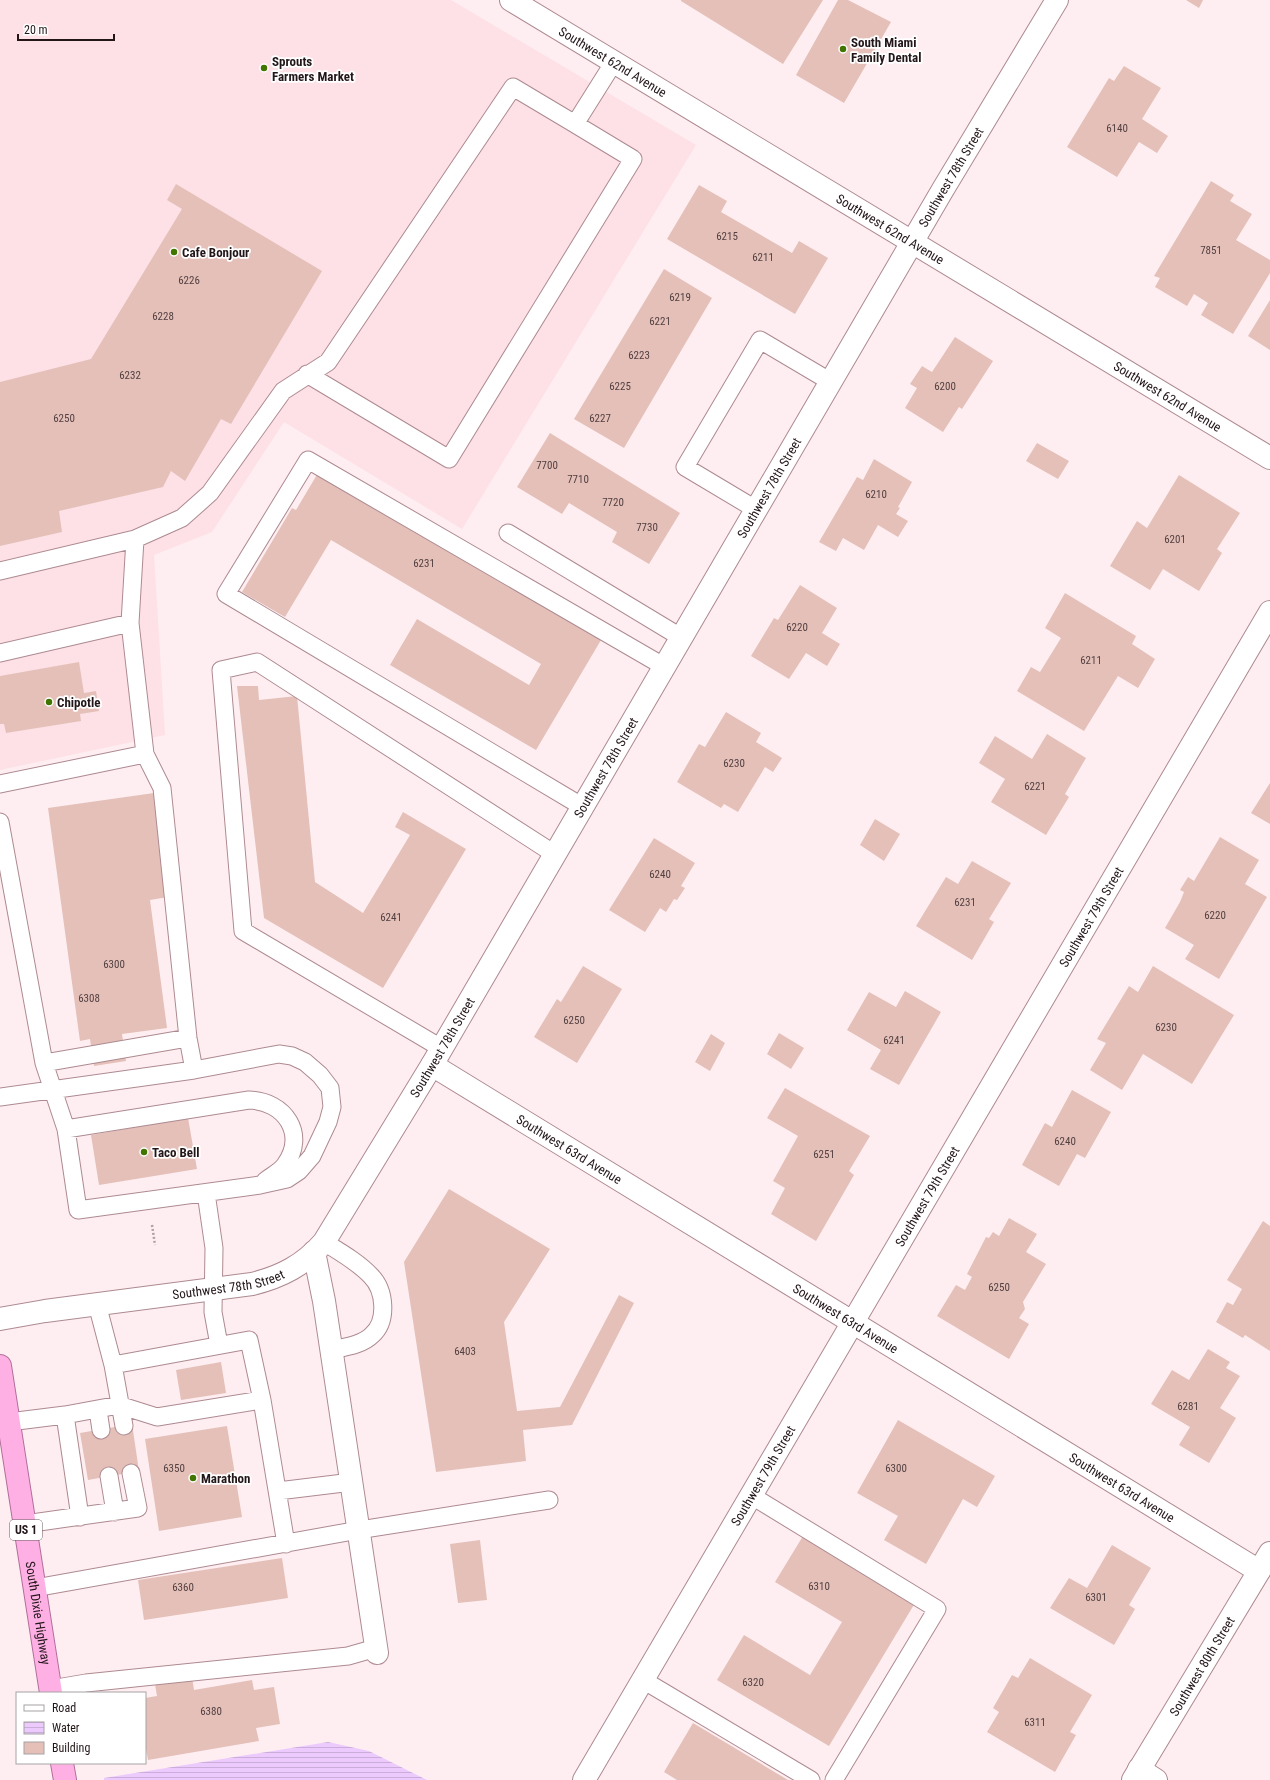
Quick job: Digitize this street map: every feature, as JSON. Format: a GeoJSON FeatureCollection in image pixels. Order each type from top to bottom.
{"type":"FeatureCollection","features":[{"type":"Feature","properties":{"kind":"highway","name":"South Dixie Highway"},"geometry":{"type":"LineString","coordinates":[[0,1366],[51,1691]]}},
{"type":"Feature","properties":{"kind":"highway"},"geometry":{"type":"LineString","coordinates":[[62,1764],[65,1780]]}},
{"type":"Feature","properties":{"kind":"street","name":"Southwest 62nd Avenue"},"geometry":{"type":"LineString","coordinates":[[511,0],[1270,458]]}},
{"type":"Feature","properties":{"kind":"street","name":"Southwest 78th Street"},"geometry":{"type":"LineString","coordinates":[[0,1319],[97,1304],[252,1284],[282,1275],[293,1269],[319,1247],[436,1056],[556,854],[912,242],[1057,0]]}},
{"type":"Feature","properties":{"kind":"street","name":"Southwest 79th Street"},"geometry":{"type":"LineString","coordinates":[[584,1780],[1270,612]]}},
{"type":"Feature","properties":{"kind":"street","name":"Southwest 63rd Avenue"},"geometry":{"type":"LineString","coordinates":[[436,1056],[853,1322],[1265,1562]]}},
{"type":"Feature","properties":{"kind":"street"},"geometry":{"type":"LineString","coordinates":[[319,1247],[324,1301],[377,1651]]}},
{"type":"Feature","properties":{"kind":"street","name":"Southwest 80th Street"},"geometry":{"type":"LineString","coordinates":[[1143,1776],[1265,1562]]}},
{"type":"Feature","properties":{"kind":"lane"},"geometry":{"type":"LineString","coordinates":[[575,124],[614,62]]}},
{"type":"Feature","properties":{"kind":"lane"},"geometry":{"type":"LineString","coordinates":[[0,571],[135,539],[182,518],[210,493],[283,391],[307,374],[328,362],[514,86],[633,159],[449,459],[307,374]]}},
{"type":"Feature","properties":{"kind":"lane"},"geometry":{"type":"LineString","coordinates":[[756,510],[685,467],[760,340],[831,382]]}},
{"type":"Feature","properties":{"kind":"lane"},"geometry":{"type":"LineString","coordinates":[[583,807],[226,594],[308,460],[665,667]]}},
{"type":"Feature","properties":{"kind":"lane"},"geometry":{"type":"LineString","coordinates":[[508,533],[682,638]]}},
{"type":"Feature","properties":{"kind":"lane"},"geometry":{"type":"LineString","coordinates":[[135,539],[130,623],[145,754],[162,788],[188,1038],[194,1070]]}},
{"type":"Feature","properties":{"kind":"lane"},"geometry":{"type":"LineString","coordinates":[[0,653],[130,623]]}},
{"type":"Feature","properties":{"kind":"lane"},"geometry":{"type":"LineString","coordinates":[[436,1056],[243,931],[221,670],[257,662],[556,854]]}},
{"type":"Feature","properties":{"kind":"lane"},"geometry":{"type":"LineString","coordinates":[[0,784],[145,754]]}},
{"type":"Feature","properties":{"kind":"lane"},"geometry":{"type":"LineString","coordinates":[[0,822],[44,1063],[52,1090],[66,1129],[78,1210],[260,1185],[287,1179],[299,1171],[312,1156],[328,1122],[332,1107],[330,1088],[320,1075],[310,1066],[292,1056],[279,1054],[194,1070],[52,1090],[0,1097]]}},
{"type":"Feature","properties":{"kind":"lane"},"geometry":{"type":"LineString","coordinates":[[44,1063],[188,1038]]}},
{"type":"Feature","properties":{"kind":"lane"},"geometry":{"type":"LineString","coordinates":[[66,1129],[249,1100],[266,1102],[281,1111],[289,1121],[293,1132],[293,1143],[291,1155],[284,1167],[260,1185]]}},
{"type":"Feature","properties":{"kind":"lane"},"geometry":{"type":"LineString","coordinates":[[206,1193],[214,1248],[213,1312],[219,1345]]}},
{"type":"Feature","properties":{"kind":"lane"},"geometry":{"type":"LineString","coordinates":[[319,1247],[360,1266],[372,1277],[379,1288],[383,1302],[379,1325],[373,1334],[361,1342],[332,1350]]}},
{"type":"Feature","properties":{"kind":"lane"},"geometry":{"type":"LineString","coordinates":[[97,1304],[113,1365],[124,1426]]}},
{"type":"Feature","properties":{"kind":"lane"},"geometry":{"type":"LineString","coordinates":[[113,1365],[249,1340],[262,1400],[286,1544]]}},
{"type":"Feature","properties":{"kind":"lane"},"geometry":{"type":"LineString","coordinates":[[9,1422],[98,1410],[120,1405],[158,1417],[262,1400]]}},
{"type":"Feature","properties":{"kind":"lane"},"geometry":{"type":"LineString","coordinates":[[98,1410],[100,1430]]}},
{"type":"Feature","properties":{"kind":"lane"},"geometry":{"type":"LineString","coordinates":[[65,1415],[80,1517]]}},
{"type":"Feature","properties":{"kind":"lane"},"geometry":{"type":"LineString","coordinates":[[25,1524],[138,1508],[131,1473]]}},
{"type":"Feature","properties":{"kind":"lane"},"geometry":{"type":"LineString","coordinates":[[109,1476],[115,1512]]}},
{"type":"Feature","properties":{"kind":"lane"},"geometry":{"type":"LineString","coordinates":[[278,1491],[352,1482]]}},
{"type":"Feature","properties":{"kind":"lane"},"geometry":{"type":"LineString","coordinates":[[752,1496],[937,1609],[834,1780]]}},
{"type":"Feature","properties":{"kind":"lane"},"geometry":{"type":"LineString","coordinates":[[34,1588],[359,1530],[549,1500]]}},
{"type":"Feature","properties":{"kind":"lane"},"geometry":{"type":"LineString","coordinates":[[51,1691],[94,1682],[348,1656],[377,1651]]}},
{"type":"Feature","properties":{"kind":"lane"},"geometry":{"type":"LineString","coordinates":[[643,1680],[811,1780]]}},
{"type":"Feature","properties":{"kind":"path"},"geometry":{"type":"LineString","coordinates":[[151,1220],[155,1245]]}},
{"type":"Feature","properties":{"kind":"shaded area"},"geometry":{"type":"Polygon","coordinates":[[[0,0],[451,0],[696,145],[462,529],[284,422],[212,532],[154,555],[165,735],[0,770],[0,0]]]}},
{"type":"Feature","properties":{"kind":"water"},"geometry":{"type":"Polygon","coordinates":[[[328,1742],[369,1751],[427,1780],[104,1780],[104,1778],[328,1742]]]}},
{"type":"Feature","properties":{"kind":"building"},"geometry":{"type":"Polygon","coordinates":[[[681,0],[823,0],[783,64],[681,0]]]}},
{"type":"Feature","properties":{"kind":"building","name":"South Miami Family Dental"},"geometry":{"type":"Polygon","coordinates":[[[838,0],[848,0],[891,22],[844,103],[796,75],[838,0]]]}},
{"type":"Feature","properties":{"kind":"building"},"geometry":{"type":"Polygon","coordinates":[[[1186,0],[1203,0],[1199,8],[1186,0]]]}},
{"type":"Feature","properties":{"kind":"building"},"geometry":{"type":"Polygon","coordinates":[[[1124,66],[1161,88],[1142,119],[1168,136],[1157,153],[1139,142],[1117,177],[1067,147],[1109,78],[1114,81],[1124,66]]]}},
{"type":"Feature","properties":{"kind":"building"},"geometry":{"type":"Polygon","coordinates":[[[1211,181],[1234,195],[1230,201],[1252,214],[1236,240],[1270,260],[1270,273],[1233,334],[1201,315],[1208,303],[1194,294],[1187,306],[1155,287],[1160,278],[1154,276],[1211,181]]]}},
{"type":"Feature","properties":{"kind":"building"},"geometry":{"type":"Polygon","coordinates":[[[176,184],[322,271],[231,424],[221,419],[185,481],[171,471],[163,487],[59,511],[62,532],[0,546],[0,382],[91,359],[182,209],[167,200],[176,184]]]}},
{"type":"Feature","properties":{"kind":"building"},"geometry":{"type":"Polygon","coordinates":[[[699,185],[727,201],[721,212],[792,253],[799,241],[828,258],[795,314],[667,239],[699,185]]]}},
{"type":"Feature","properties":{"kind":"building"},"geometry":{"type":"Polygon","coordinates":[[[664,269],[712,298],[624,448],[574,419],[664,269]]]}},
{"type":"Feature","properties":{"kind":"building"},"geometry":{"type":"Polygon","coordinates":[[[1270,300],[1270,350],[1248,336],[1270,300]]]}},
{"type":"Feature","properties":{"kind":"building"},"geometry":{"type":"Polygon","coordinates":[[[955,337],[993,361],[962,409],[959,407],[943,432],[905,408],[917,388],[910,384],[922,366],[932,372],[955,337]]]}},
{"type":"Feature","properties":{"kind":"building"},"geometry":{"type":"Polygon","coordinates":[[[550,433],[680,513],[649,564],[612,542],[617,532],[569,503],[562,514],[517,487],[550,433]]]}},
{"type":"Feature","properties":{"kind":"building"},"geometry":{"type":"Polygon","coordinates":[[[1037,443],[1069,461],[1058,479],[1026,461],[1037,443]]]}},
{"type":"Feature","properties":{"kind":"building"},"geometry":{"type":"Polygon","coordinates":[[[874,459],[912,482],[898,507],[900,508],[896,514],[908,521],[898,537],[878,525],[864,550],[843,538],[836,551],[819,542],[857,477],[863,480],[874,459]]]}},
{"type":"Feature","properties":{"kind":"building"},"geometry":{"type":"Polygon","coordinates":[[[318,473],[601,640],[536,750],[390,665],[417,619],[529,685],[541,664],[331,540],[285,617],[242,592],[292,508],[296,510],[318,473]]]}},
{"type":"Feature","properties":{"kind":"building"},"geometry":{"type":"Polygon","coordinates":[[[1179,475],[1240,513],[1217,549],[1222,553],[1199,591],[1163,569],[1150,590],[1110,566],[1137,521],[1147,528],[1179,475]]]}},
{"type":"Feature","properties":{"kind":"building"},"geometry":{"type":"Polygon","coordinates":[[[800,585],[837,608],[822,633],[840,644],[827,666],[806,653],[789,679],[751,656],[774,618],[778,620],[800,585]]]}},
{"type":"Feature","properties":{"kind":"building"},"geometry":{"type":"Polygon","coordinates":[[[1065,593],[1136,636],[1132,644],[1155,659],[1138,688],[1118,676],[1084,731],[1017,691],[1031,667],[1040,672],[1061,638],[1045,628],[1065,593]]]}},
{"type":"Feature","properties":{"kind":"building","name":"Chipotle"},"geometry":{"type":"Polygon","coordinates":[[[79,662],[84,693],[96,691],[99,711],[80,714],[81,721],[6,733],[4,724],[0,724],[0,676],[79,662]]]}},
{"type":"Feature","properties":{"kind":"building"},"geometry":{"type":"Polygon","coordinates":[[[237,686],[258,686],[259,700],[297,696],[315,882],[363,913],[410,835],[395,827],[403,812],[466,849],[383,988],[264,918],[237,686]]]}},
{"type":"Feature","properties":{"kind":"building"},"geometry":{"type":"Polygon","coordinates":[[[726,712],[761,733],[756,742],[782,758],[773,772],[765,767],[738,812],[724,804],[721,808],[677,782],[699,744],[705,747],[726,712]]]}},
{"type":"Feature","properties":{"kind":"building"},"geometry":{"type":"Polygon","coordinates":[[[1047,734],[1086,758],[1065,794],[1069,797],[1046,835],[991,802],[1005,779],[979,763],[995,736],[1032,759],[1047,734]]]}},
{"type":"Feature","properties":{"kind":"building"},"geometry":{"type":"Polygon","coordinates":[[[1270,783],[1270,824],[1251,813],[1270,783]]]}},
{"type":"Feature","properties":{"kind":"building"},"geometry":{"type":"Polygon","coordinates":[[[154,793],[168,897],[150,900],[167,1028],[122,1034],[126,1061],[94,1066],[90,1039],[80,1041],[48,808],[154,793]]]}},
{"type":"Feature","properties":{"kind":"building"},"geometry":{"type":"Polygon","coordinates":[[[875,819],[900,834],[884,861],[860,845],[875,819]]]}},
{"type":"Feature","properties":{"kind":"building"},"geometry":{"type":"Polygon","coordinates":[[[1220,837],[1259,860],[1245,884],[1267,897],[1219,979],[1185,959],[1194,945],[1165,928],[1184,892],[1180,890],[1188,877],[1194,881],[1220,837]]]}},
{"type":"Feature","properties":{"kind":"building"},"geometry":{"type":"Polygon","coordinates":[[[654,838],[695,863],[681,886],[685,888],[677,900],[674,899],[666,912],[660,908],[645,932],[609,910],[654,838]]]}},
{"type":"Feature","properties":{"kind":"building"},"geometry":{"type":"Polygon","coordinates":[[[972,861],[1011,883],[989,919],[994,922],[972,960],[916,926],[946,877],[958,884],[972,861]]]}},
{"type":"Feature","properties":{"kind":"building"},"geometry":{"type":"Polygon","coordinates":[[[583,966],[622,989],[577,1063],[534,1037],[557,999],[561,1002],[583,966]]]}},
{"type":"Feature","properties":{"kind":"building"},"geometry":{"type":"Polygon","coordinates":[[[1153,966],[1234,1015],[1192,1084],[1143,1054],[1122,1090],[1090,1070],[1106,1043],[1097,1039],[1129,986],[1138,992],[1153,966]]]}},
{"type":"Feature","properties":{"kind":"building"},"geometry":{"type":"Polygon","coordinates":[[[905,991],[941,1012],[899,1085],[870,1069],[881,1050],[847,1030],[869,992],[896,1007],[905,991]]]}},
{"type":"Feature","properties":{"kind":"building"},"geometry":{"type":"Polygon","coordinates":[[[779,1033],[804,1048],[791,1069],[767,1054],[779,1033]]]}},
{"type":"Feature","properties":{"kind":"building"},"geometry":{"type":"Polygon","coordinates":[[[711,1034],[725,1043],[710,1071],[695,1062],[711,1034]]]}},
{"type":"Feature","properties":{"kind":"building"},"geometry":{"type":"Polygon","coordinates":[[[785,1088],[870,1136],[849,1171],[854,1175],[816,1241],[771,1214],[785,1188],[773,1181],[798,1136],[767,1118],[785,1088]]]}},
{"type":"Feature","properties":{"kind":"building"},"geometry":{"type":"Polygon","coordinates":[[[1072,1090],[1111,1112],[1085,1158],[1077,1154],[1059,1186],[1022,1165],[1045,1123],[1052,1127],[1072,1090]]]}},
{"type":"Feature","properties":{"kind":"building","name":"Taco Bell"},"geometry":{"type":"Polygon","coordinates":[[[188,1118],[197,1169],[99,1185],[91,1135],[188,1118]]]}},
{"type":"Feature","properties":{"kind":"building"},"geometry":{"type":"Polygon","coordinates":[[[449,1189],[550,1249],[504,1322],[517,1411],[560,1407],[619,1295],[634,1303],[572,1425],[523,1430],[526,1461],[436,1472],[404,1262],[449,1189]]]}},
{"type":"Feature","properties":{"kind":"building"},"geometry":{"type":"Polygon","coordinates":[[[1009,1218],[1037,1234],[1026,1252],[1046,1264],[1023,1302],[1025,1309],[1019,1318],[1029,1324],[1009,1359],[937,1316],[956,1285],[965,1290],[972,1277],[967,1274],[986,1237],[989,1238],[993,1232],[999,1236],[1009,1218]]]}},
{"type":"Feature","properties":{"kind":"building"},"geometry":{"type":"Polygon","coordinates":[[[1263,1221],[1270,1226],[1270,1351],[1245,1335],[1243,1338],[1216,1322],[1227,1302],[1233,1305],[1242,1289],[1227,1280],[1263,1221]]]}},
{"type":"Feature","properties":{"kind":"building"},"geometry":{"type":"Polygon","coordinates":[[[1208,1349],[1230,1362],[1226,1368],[1240,1376],[1220,1408],[1236,1418],[1209,1463],[1179,1445],[1190,1427],[1151,1404],[1172,1370],[1189,1380],[1208,1349]]]}},
{"type":"Feature","properties":{"kind":"building"},"geometry":{"type":"Polygon","coordinates":[[[221,1362],[226,1393],[181,1400],[176,1370],[221,1362]]]}},
{"type":"Feature","properties":{"kind":"building"},"geometry":{"type":"Polygon","coordinates":[[[898,1420],[995,1476],[977,1507],[963,1499],[926,1564],[884,1540],[898,1516],[857,1493],[898,1420]]]}},
{"type":"Feature","properties":{"kind":"building"},"geometry":{"type":"Polygon","coordinates":[[[132,1424],[139,1471],[88,1480],[80,1433],[132,1424]]]}},
{"type":"Feature","properties":{"kind":"building","name":"Marathon"},"geometry":{"type":"Polygon","coordinates":[[[227,1426],[242,1517],[159,1531],[145,1439],[227,1426]]]}},
{"type":"Feature","properties":{"kind":"building"},"geometry":{"type":"Polygon","coordinates":[[[803,1536],[915,1603],[829,1746],[717,1680],[744,1635],[810,1675],[842,1622],[775,1582],[803,1536]]]}},
{"type":"Feature","properties":{"kind":"building"},"geometry":{"type":"Polygon","coordinates":[[[480,1540],[487,1600],[458,1603],[450,1544],[480,1540]]]}},
{"type":"Feature","properties":{"kind":"building"},"geometry":{"type":"Polygon","coordinates":[[[1112,1545],[1151,1568],[1129,1605],[1135,1609],[1114,1645],[1050,1608],[1069,1578],[1087,1588],[1112,1545]]]}},
{"type":"Feature","properties":{"kind":"building"},"geometry":{"type":"Polygon","coordinates":[[[282,1558],[288,1598],[144,1620],[138,1580],[282,1558]]]}},
{"type":"Feature","properties":{"kind":"building"},"geometry":{"type":"Polygon","coordinates":[[[1030,1658],[1092,1695],[1070,1732],[1076,1735],[1055,1772],[987,1732],[999,1712],[993,1708],[1012,1675],[1018,1678],[1030,1658]]]}},
{"type":"Feature","properties":{"kind":"building"},"geometry":{"type":"Polygon","coordinates":[[[192,1677],[194,1690],[252,1680],[254,1690],[274,1687],[280,1724],[256,1728],[259,1741],[148,1760],[146,1749],[146,1698],[157,1696],[155,1684],[192,1677]]]}},
{"type":"Feature","properties":{"kind":"building"},"geometry":{"type":"Polygon","coordinates":[[[693,1723],[788,1780],[677,1780],[664,1772],[693,1723]]]}},
{"type":"Feature","properties":{"kind":"place","name":"South Miami Family Dental"},"geometry":{"type":"Point","coordinates":[843,49]}},
{"type":"Feature","properties":{"kind":"place","name":"Sprouts Farmers Market"},"geometry":{"type":"Point","coordinates":[264,68]}},
{"type":"Feature","properties":{"kind":"place","name":"Cafe Bonjour"},"geometry":{"type":"Point","coordinates":[174,252]}},
{"type":"Feature","properties":{"kind":"place","name":"Chipotle"},"geometry":{"type":"Point","coordinates":[49,702]}},
{"type":"Feature","properties":{"kind":"place","name":"Taco Bell"},"geometry":{"type":"Point","coordinates":[144,1152]}},
{"type":"Feature","properties":{"kind":"place","name":"Marathon"},"geometry":{"type":"Point","coordinates":[193,1478]}}]}
